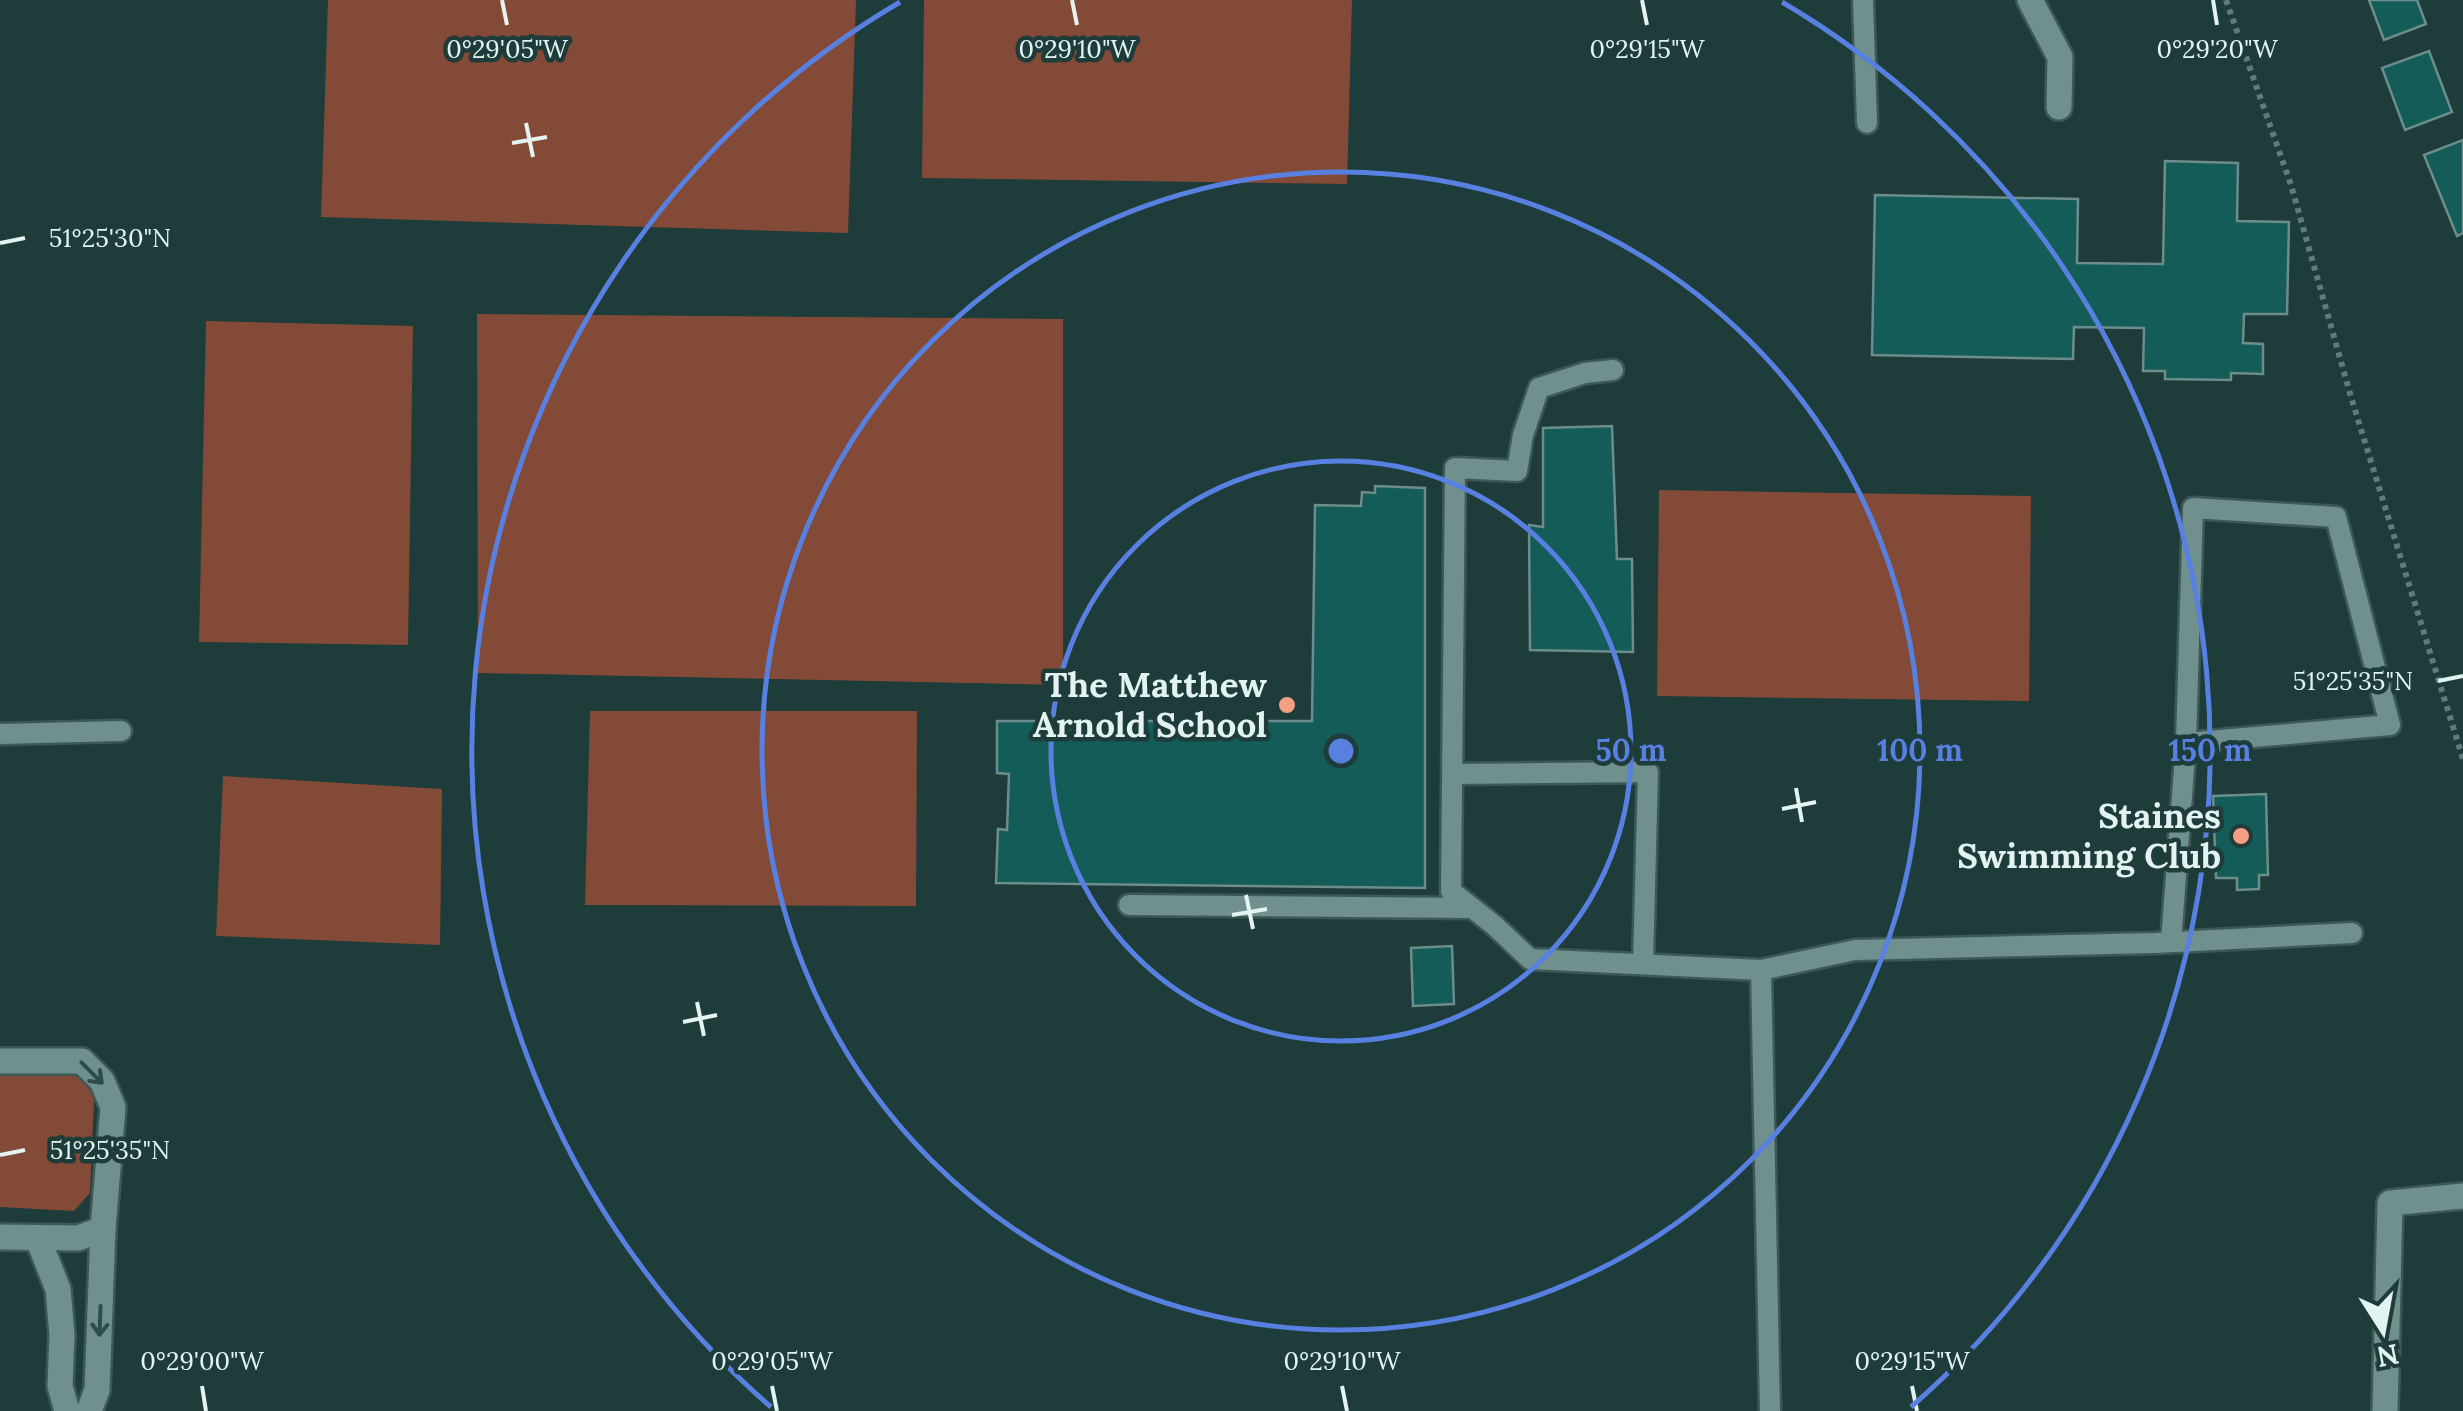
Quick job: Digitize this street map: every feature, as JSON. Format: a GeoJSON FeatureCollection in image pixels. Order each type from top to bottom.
{"type":"FeatureCollection","features":[{"type":"Feature","properties":{"kind":"street"},"geometry":{"type":"LineString","coordinates":[[2030,0],[2060,57],[2060,107]]}},
{"type":"Feature","properties":{"kind":"street"},"geometry":{"type":"LineString","coordinates":[[0,1060],[82,1061],[102,1081],[113,1107],[103,1230],[97,1390],[89,1411]]}},
{"type":"Feature","properties":{"kind":"street"},"geometry":{"type":"LineString","coordinates":[[2385,1411],[2390,1202],[2463,1196]]}},
{"type":"Feature","properties":{"kind":"street"},"geometry":{"type":"LineString","coordinates":[[0,1237],[78,1238],[103,1230]]}},
{"type":"Feature","properties":{"kind":"street"},"geometry":{"type":"LineString","coordinates":[[38,1239],[58,1289],[62,1335],[60,1386],[67,1411]]}},
{"type":"Feature","properties":{"kind":"lane"},"geometry":{"type":"LineString","coordinates":[[1863,0],[1867,123]]}},
{"type":"Feature","properties":{"kind":"lane"},"geometry":{"type":"LineString","coordinates":[[1612,370],[1585,373],[1539,388],[1522,435],[1517,471],[1455,468],[1451,891],[1530,958],[1761,970],[1855,950],[2352,933]]}},
{"type":"Feature","properties":{"kind":"lane"},"geometry":{"type":"LineString","coordinates":[[2171,942],[2186,743],[2192,508],[2336,517],[2390,725],[2186,743]]}},
{"type":"Feature","properties":{"kind":"lane"},"geometry":{"type":"LineString","coordinates":[[0,734],[121,731]]}},
{"type":"Feature","properties":{"kind":"lane"},"geometry":{"type":"LineString","coordinates":[[1452,774],[1648,772],[1643,964]]}},
{"type":"Feature","properties":{"kind":"lane"},"geometry":{"type":"LineString","coordinates":[[1129,905],[1472,908]]}},
{"type":"Feature","properties":{"kind":"lane"},"geometry":{"type":"LineString","coordinates":[[1761,970],[1770,1411]]}},
{"type":"Feature","properties":{"kind":"path"},"geometry":{"type":"LineString","coordinates":[[2226,0],[2291,185],[2350,398],[2463,759]]}},
{"type":"Feature","properties":{"kind":"shaded area"},"geometry":{"type":"Polygon","coordinates":[[[328,0],[856,0],[848,233],[321,217],[328,0]]]}},
{"type":"Feature","properties":{"kind":"shaded area"},"geometry":{"type":"Polygon","coordinates":[[[924,0],[1352,0],[1347,184],[922,178],[924,0]]]}},
{"type":"Feature","properties":{"kind":"shaded area"},"geometry":{"type":"Polygon","coordinates":[[[477,314],[1063,319],[1063,685],[478,673],[477,314]]]}},
{"type":"Feature","properties":{"kind":"shaded area"},"geometry":{"type":"Polygon","coordinates":[[[206,321],[413,326],[408,645],[199,642],[206,321]]]}},
{"type":"Feature","properties":{"kind":"shaded area"},"geometry":{"type":"Polygon","coordinates":[[[1659,490],[2031,496],[2029,701],[1657,696],[1659,490]]]}},
{"type":"Feature","properties":{"kind":"shaded area"},"geometry":{"type":"Polygon","coordinates":[[[590,711],[917,711],[916,906],[585,905],[590,711]]]}},
{"type":"Feature","properties":{"kind":"shaded area"},"geometry":{"type":"Polygon","coordinates":[[[223,776],[442,789],[440,945],[216,936],[223,776]]]}},
{"type":"Feature","properties":{"kind":"shaded area"},"geometry":{"type":"Polygon","coordinates":[[[0,1072],[68,1072],[89,1082],[94,1099],[90,1193],[74,1211],[0,1207],[0,1072]]]}},
{"type":"Feature","properties":{"kind":"building"},"geometry":{"type":"Polygon","coordinates":[[[2369,0],[2417,0],[2426,24],[2384,40],[2369,0]]]}},
{"type":"Feature","properties":{"kind":"building"},"geometry":{"type":"Polygon","coordinates":[[[2429,51],[2452,112],[2405,130],[2382,68],[2429,51]]]}},
{"type":"Feature","properties":{"kind":"building"},"geometry":{"type":"Polygon","coordinates":[[[2463,140],[2463,233],[2457,236],[2424,155],[2463,140]]]}},
{"type":"Feature","properties":{"kind":"building"},"geometry":{"type":"Polygon","coordinates":[[[2165,161],[2238,163],[2237,221],[2289,222],[2287,314],[2244,314],[2243,343],[2263,344],[2263,374],[2231,373],[2231,380],[2165,379],[2165,371],[2143,371],[2144,328],[2074,327],[2073,359],[1872,355],[1875,195],[2078,199],[2077,263],[2163,264],[2165,161]]]}},
{"type":"Feature","properties":{"kind":"building"},"geometry":{"type":"Polygon","coordinates":[[[1612,426],[1617,559],[1632,559],[1633,652],[1530,650],[1529,525],[1543,527],[1543,428],[1612,426]]]}},
{"type":"Feature","properties":{"kind":"building","name":"The Matthew Arnold School"},"geometry":{"type":"Polygon","coordinates":[[[1375,486],[1425,488],[1425,888],[996,883],[998,829],[1007,830],[1009,774],[997,773],[997,721],[1312,721],[1315,505],[1361,506],[1362,492],[1375,493],[1375,486]]]}},
{"type":"Feature","properties":{"kind":"building","name":"Staines Swimming Club"},"geometry":{"type":"Polygon","coordinates":[[[2266,794],[2268,875],[2259,875],[2259,889],[2237,890],[2237,878],[2216,878],[2213,796],[2266,794]]]}},
{"type":"Feature","properties":{"kind":"building"},"geometry":{"type":"Polygon","coordinates":[[[1452,946],[1454,1004],[1413,1006],[1411,948],[1452,946]]]}},
{"type":"Feature","properties":{"kind":"place","name":"The Matthew Arnold School"},"geometry":{"type":"Point","coordinates":[1287,705]}},
{"type":"Feature","properties":{"kind":"place","name":"Staines Swimming Club"},"geometry":{"type":"Point","coordinates":[2241,836]}}]}
